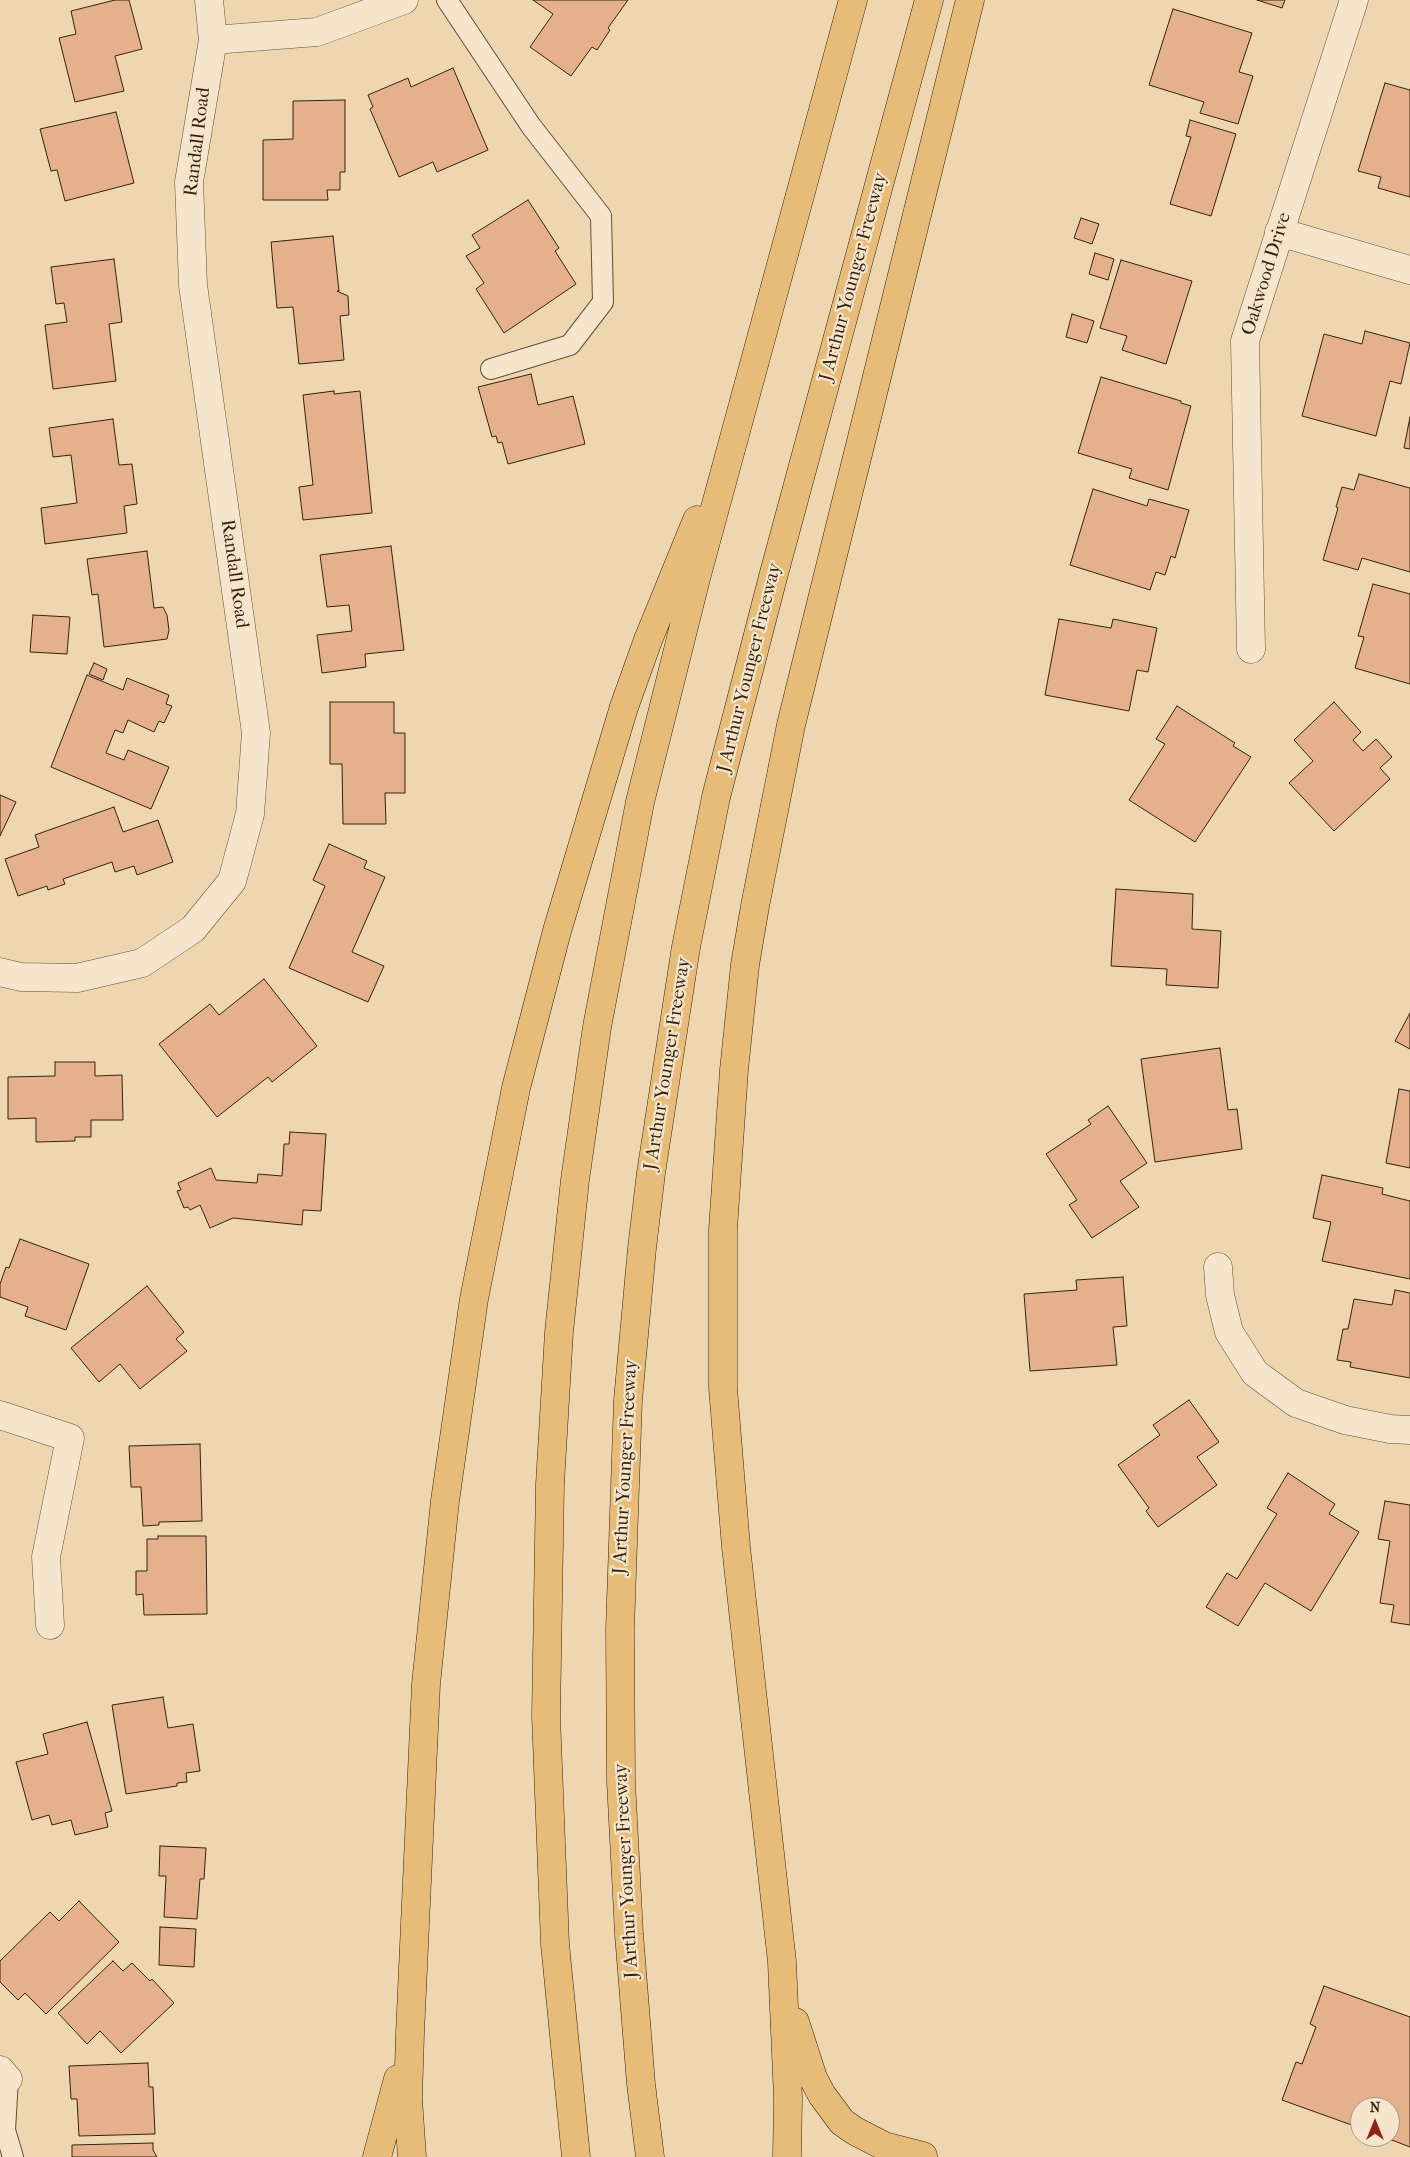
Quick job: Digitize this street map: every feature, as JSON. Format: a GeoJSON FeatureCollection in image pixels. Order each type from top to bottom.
{"type":"FeatureCollection","features":[{"type":"Feature","properties":{"kind":"highway"},"geometry":{"type":"LineString","coordinates":[[576,2157],[555,1944],[546,1716],[550,1484],[563,1294],[585,1103],[624,875],[676,652],[853,0]]}},
{"type":"Feature","properties":{"kind":"highway","name":"J Arthur Younger Freeway"},"geometry":{"type":"LineString","coordinates":[[650,2157],[634,2009],[624,1857],[620,1629],[628,1400],[642,1248],[657,1126],[686,947],[732,733],[929,0]]}},
{"type":"Feature","properties":{"kind":"highway"},"geometry":{"type":"LineString","coordinates":[[787,2157],[788,2098],[782,1962],[736,1547],[723,1388],[723,1229],[738,1020],[764,849],[791,724],[970,0]]}},
{"type":"Feature","properties":{"kind":"highway"},"geometry":{"type":"LineString","coordinates":[[412,2157],[408,2099],[420,1771],[437,1567],[463,1364],[500,1160],[516,1088],[556,931],[624,707],[676,567],[736,432]]}},
{"type":"Feature","properties":{"kind":"highway"},"geometry":{"type":"LineString","coordinates":[[782,1962],[805,2057],[813,2078],[832,2110],[842,2122],[868,2139],[884,2146],[923,2156]]}},
{"type":"Feature","properties":{"kind":"highway"},"geometry":{"type":"LineString","coordinates":[[377,2157],[410,2034]]}},
{"type":"Feature","properties":{"kind":"street","name":"Randall Road"},"geometry":{"type":"LineString","coordinates":[[0,972],[20,977],[77,978],[142,963],[192,929],[232,881],[241,854],[250,814],[256,733],[194,285],[189,182],[214,40],[209,0]]}},
{"type":"Feature","properties":{"kind":"street"},"geometry":{"type":"LineString","coordinates":[[214,40],[317,32],[404,0]]}},
{"type":"Feature","properties":{"kind":"street","name":"Oakwood Drive"},"geometry":{"type":"LineString","coordinates":[[1251,649],[1245,341],[1354,0]]}},
{"type":"Feature","properties":{"kind":"street"},"geometry":{"type":"LineString","coordinates":[[1280,232],[1410,270]]}},
{"type":"Feature","properties":{"kind":"street"},"geometry":{"type":"LineString","coordinates":[[1218,1267],[1220,1295],[1229,1332],[1255,1373],[1296,1403],[1304,1406],[1345,1420],[1390,1429],[1410,1430]]}},
{"type":"Feature","properties":{"kind":"street"},"geometry":{"type":"LineString","coordinates":[[0,1415],[70,1438],[46,1558],[50,1625]]}},
{"type":"Feature","properties":{"kind":"lane"},"geometry":{"type":"LineString","coordinates":[[447,0],[531,126],[601,216],[604,302],[570,344],[491,369]]}},
{"type":"Feature","properties":{"kind":"lane"},"geometry":{"type":"LineString","coordinates":[[4,2075],[5,2130],[12,2157]]}},
{"type":"Feature","properties":{"kind":"building"},"geometry":{"type":"Polygon","coordinates":[[[115,0],[129,0],[142,49],[115,56],[124,91],[75,102],[59,38],[76,34],[71,11],[115,0]]]}},
{"type":"Feature","properties":{"kind":"building"},"geometry":{"type":"Polygon","coordinates":[[[533,0],[628,0],[608,28],[610,30],[597,50],[592,47],[571,76],[530,47],[553,14],[533,0]]]}},
{"type":"Feature","properties":{"kind":"building"},"geometry":{"type":"Polygon","coordinates":[[[1257,0],[1285,0],[1282,8],[1257,0]]]}},
{"type":"Feature","properties":{"kind":"building"},"geometry":{"type":"Polygon","coordinates":[[[1173,9],[1252,33],[1239,72],[1253,76],[1238,124],[1200,113],[1204,102],[1149,85],[1173,9]]]}},
{"type":"Feature","properties":{"kind":"building"},"geometry":{"type":"Polygon","coordinates":[[[453,68],[488,150],[437,172],[433,162],[399,177],[370,109],[373,107],[368,95],[408,78],[411,87],[453,68]]]}},
{"type":"Feature","properties":{"kind":"building"},"geometry":{"type":"Polygon","coordinates":[[[1385,83],[1410,90],[1410,197],[1378,188],[1381,177],[1358,171],[1385,83]]]}},
{"type":"Feature","properties":{"kind":"building"},"geometry":{"type":"Polygon","coordinates":[[[345,100],[345,172],[340,172],[340,190],[327,190],[328,200],[263,200],[263,140],[293,139],[293,101],[345,100]]]}},
{"type":"Feature","properties":{"kind":"building"},"geometry":{"type":"Polygon","coordinates":[[[116,112],[134,183],[65,201],[57,170],[51,171],[40,129],[116,112]]]}},
{"type":"Feature","properties":{"kind":"building"},"geometry":{"type":"Polygon","coordinates":[[[1190,120],[1236,134],[1211,216],[1170,204],[1191,137],[1186,136],[1190,120]]]}},
{"type":"Feature","properties":{"kind":"building"},"geometry":{"type":"Polygon","coordinates":[[[528,200],[559,248],[555,251],[576,284],[504,333],[476,289],[484,283],[466,256],[480,248],[472,235],[528,200]]]}},
{"type":"Feature","properties":{"kind":"building"},"geometry":{"type":"Polygon","coordinates":[[[1081,218],[1099,224],[1092,244],[1074,238],[1081,218]]]}},
{"type":"Feature","properties":{"kind":"building"},"geometry":{"type":"Polygon","coordinates":[[[333,236],[339,291],[337,291],[348,296],[349,315],[340,316],[344,360],[299,364],[293,307],[277,308],[271,242],[333,236]]]}},
{"type":"Feature","properties":{"kind":"building"},"geometry":{"type":"Polygon","coordinates":[[[1095,253],[1114,259],[1108,280],[1089,274],[1095,253]]]}},
{"type":"Feature","properties":{"kind":"building"},"geometry":{"type":"Polygon","coordinates":[[[114,259],[122,322],[109,324],[116,381],[53,389],[45,325],[67,322],[64,303],[56,304],[51,267],[114,259]]]}},
{"type":"Feature","properties":{"kind":"building"},"geometry":{"type":"Polygon","coordinates":[[[1121,260],[1192,281],[1166,364],[1122,350],[1127,336],[1100,328],[1121,260]]]}},
{"type":"Feature","properties":{"kind":"building"},"geometry":{"type":"Polygon","coordinates":[[[1072,314],[1094,321],[1087,343],[1066,337],[1072,314]]]}},
{"type":"Feature","properties":{"kind":"building"},"geometry":{"type":"Polygon","coordinates":[[[1365,331],[1410,343],[1401,384],[1390,381],[1376,436],[1302,416],[1324,334],[1362,344],[1365,331]]]}},
{"type":"Feature","properties":{"kind":"building"},"geometry":{"type":"Polygon","coordinates":[[[531,374],[538,405],[573,396],[585,444],[508,464],[502,442],[498,443],[496,436],[492,437],[478,387],[531,374]]]}},
{"type":"Feature","properties":{"kind":"building"},"geometry":{"type":"Polygon","coordinates":[[[1101,377],[1181,401],[1181,403],[1191,406],[1168,490],[1129,478],[1132,469],[1078,453],[1101,377]]]}},
{"type":"Feature","properties":{"kind":"building"},"geometry":{"type":"Polygon","coordinates":[[[334,391],[334,394],[360,391],[372,513],[303,520],[299,487],[313,485],[303,395],[334,391]]]}},
{"type":"Feature","properties":{"kind":"building"},"geometry":{"type":"Polygon","coordinates":[[[1410,417],[1410,449],[1404,448],[1410,417]]]}},
{"type":"Feature","properties":{"kind":"building"},"geometry":{"type":"Polygon","coordinates":[[[113,419],[119,465],[132,464],[137,504],[124,506],[127,533],[45,544],[41,508],[77,503],[71,455],[53,457],[49,428],[113,419]]]}},
{"type":"Feature","properties":{"kind":"building"},"geometry":{"type":"Polygon","coordinates":[[[1359,474],[1410,488],[1410,572],[1362,558],[1358,570],[1323,560],[1342,487],[1354,490],[1359,474]]]}},
{"type":"Feature","properties":{"kind":"building"},"geometry":{"type":"Polygon","coordinates":[[[1093,489],[1147,506],[1149,499],[1189,510],[1175,558],[1171,556],[1165,575],[1156,572],[1150,590],[1070,565],[1093,489]]]}},
{"type":"Feature","properties":{"kind":"building"},"geometry":{"type":"Polygon","coordinates":[[[391,546],[404,650],[365,654],[366,667],[322,673],[317,635],[352,631],[349,605],[327,607],[320,555],[391,546]]]}},
{"type":"Feature","properties":{"kind":"building"},"geometry":{"type":"Polygon","coordinates":[[[147,551],[154,608],[163,607],[167,615],[169,630],[167,639],[104,647],[98,594],[92,595],[87,559],[147,551]]]}},
{"type":"Feature","properties":{"kind":"building"},"geometry":{"type":"Polygon","coordinates":[[[1373,584],[1410,594],[1410,684],[1355,668],[1364,637],[1358,636],[1373,584]]]}},
{"type":"Feature","properties":{"kind":"building"},"geometry":{"type":"Polygon","coordinates":[[[33,615],[70,617],[67,654],[30,652],[33,615]]]}},
{"type":"Feature","properties":{"kind":"building"},"geometry":{"type":"Polygon","coordinates":[[[1059,619],[1111,628],[1113,619],[1157,628],[1148,672],[1137,670],[1129,711],[1045,695],[1059,619]]]}},
{"type":"Feature","properties":{"kind":"building"},"geometry":{"type":"Polygon","coordinates":[[[94,663],[107,669],[103,680],[89,674],[94,663]]]}},
{"type":"Feature","properties":{"kind":"building"},"geometry":{"type":"Polygon","coordinates":[[[87,675],[123,690],[127,678],[169,695],[166,704],[172,706],[164,723],[159,721],[154,732],[128,720],[123,733],[115,730],[106,753],[124,760],[128,750],[169,767],[151,809],[51,767],[87,675]]]}},
{"type":"Feature","properties":{"kind":"building"},"geometry":{"type":"Polygon","coordinates":[[[330,702],[394,702],[394,733],[405,733],[405,793],[385,793],[386,824],[343,824],[342,764],[330,764],[330,702]]]}},
{"type":"Feature","properties":{"kind":"building"},"geometry":{"type":"Polygon","coordinates":[[[1334,702],[1361,732],[1353,740],[1363,751],[1376,739],[1392,757],[1380,768],[1390,779],[1334,831],[1289,783],[1313,761],[1294,740],[1334,702]]]}},
{"type":"Feature","properties":{"kind":"building"},"geometry":{"type":"Polygon","coordinates":[[[1177,706],[1235,743],[1233,746],[1251,757],[1195,842],[1129,800],[1165,744],[1156,739],[1177,706]]]}},
{"type":"Feature","properties":{"kind":"building"},"geometry":{"type":"Polygon","coordinates":[[[0,795],[16,802],[0,836],[0,795]]]}},
{"type":"Feature","properties":{"kind":"building"},"geometry":{"type":"Polygon","coordinates":[[[114,807],[123,832],[158,820],[173,862],[137,875],[134,866],[115,872],[112,862],[63,879],[65,884],[48,890],[47,886],[18,896],[5,859],[39,847],[35,835],[114,807]]]}},
{"type":"Feature","properties":{"kind":"building"},"geometry":{"type":"Polygon","coordinates":[[[329,844],[367,861],[364,868],[385,877],[352,952],[384,966],[368,1002],[289,968],[325,886],[313,880],[329,844]]]}},
{"type":"Feature","properties":{"kind":"building"},"geometry":{"type":"Polygon","coordinates":[[[1116,889],[1193,894],[1192,929],[1221,931],[1218,988],[1166,985],[1167,969],[1111,966],[1116,889]]]}},
{"type":"Feature","properties":{"kind":"building"},"geometry":{"type":"Polygon","coordinates":[[[264,979],[317,1046],[272,1082],[268,1077],[217,1117],[159,1044],[210,1004],[219,1015],[264,979]]]}},
{"type":"Feature","properties":{"kind":"building"},"geometry":{"type":"Polygon","coordinates":[[[1410,1013],[1410,1049],[1395,1041],[1410,1013]]]}},
{"type":"Feature","properties":{"kind":"building"},"geometry":{"type":"Polygon","coordinates":[[[1220,1048],[1228,1110],[1237,1109],[1242,1149],[1155,1162],[1141,1059],[1220,1048]]]}},
{"type":"Feature","properties":{"kind":"building"},"geometry":{"type":"Polygon","coordinates":[[[55,1062],[95,1062],[95,1076],[122,1075],[123,1120],[91,1120],[91,1137],[75,1137],[75,1141],[36,1142],[36,1118],[8,1119],[8,1077],[55,1076],[55,1062]]]}},
{"type":"Feature","properties":{"kind":"building"},"geometry":{"type":"Polygon","coordinates":[[[1399,1089],[1410,1091],[1410,1168],[1386,1163],[1399,1089]]]}},
{"type":"Feature","properties":{"kind":"building"},"geometry":{"type":"Polygon","coordinates":[[[1108,1106],[1147,1163],[1120,1181],[1139,1207],[1092,1238],[1069,1205],[1077,1200],[1046,1154],[1091,1124],[1088,1120],[1108,1106]]]}},
{"type":"Feature","properties":{"kind":"building"},"geometry":{"type":"Polygon","coordinates":[[[290,1132],[326,1134],[321,1211],[303,1210],[302,1225],[233,1218],[210,1228],[200,1205],[190,1210],[188,1207],[184,1208],[177,1191],[181,1190],[178,1183],[211,1168],[216,1180],[257,1183],[258,1174],[282,1176],[284,1144],[289,1144],[290,1132]]]}},
{"type":"Feature","properties":{"kind":"building"},"geometry":{"type":"Polygon","coordinates":[[[1322,1175],[1383,1188],[1382,1194],[1410,1201],[1410,1279],[1322,1261],[1331,1222],[1313,1218],[1322,1175]]]}},
{"type":"Feature","properties":{"kind":"building"},"geometry":{"type":"Polygon","coordinates":[[[20,1239],[89,1264],[66,1330],[25,1316],[28,1307],[0,1297],[0,1284],[6,1267],[9,1268],[20,1239]]]}},
{"type":"Feature","properties":{"kind":"building"},"geometry":{"type":"Polygon","coordinates":[[[1123,1277],[1127,1326],[1113,1327],[1117,1365],[1030,1371],[1024,1294],[1077,1290],[1076,1280],[1123,1277]]]}},
{"type":"Feature","properties":{"kind":"building"},"geometry":{"type":"Polygon","coordinates":[[[147,1286],[184,1332],[176,1339],[187,1351],[140,1389],[120,1364],[99,1382],[71,1348],[147,1286]]]}},
{"type":"Feature","properties":{"kind":"building"},"geometry":{"type":"Polygon","coordinates":[[[1395,1290],[1410,1293],[1410,1378],[1350,1367],[1351,1362],[1337,1360],[1343,1329],[1348,1329],[1354,1299],[1392,1305],[1395,1290]]]}},
{"type":"Feature","properties":{"kind":"building"},"geometry":{"type":"Polygon","coordinates":[[[1189,1400],[1219,1442],[1197,1457],[1217,1485],[1158,1527],[1146,1511],[1149,1508],[1118,1465],[1160,1435],[1153,1425],[1189,1400]]]}},
{"type":"Feature","properties":{"kind":"building"},"geometry":{"type":"Polygon","coordinates":[[[200,1444],[202,1521],[159,1522],[159,1525],[143,1526],[141,1487],[131,1487],[129,1446],[200,1444]]]}},
{"type":"Feature","properties":{"kind":"building"},"geometry":{"type":"Polygon","coordinates":[[[1288,1473],[1335,1504],[1329,1514],[1359,1532],[1311,1611],[1265,1583],[1238,1626],[1206,1607],[1227,1573],[1237,1579],[1277,1514],[1267,1508],[1288,1473]]]}},
{"type":"Feature","properties":{"kind":"building"},"geometry":{"type":"Polygon","coordinates":[[[1385,1501],[1410,1505],[1410,1625],[1391,1622],[1394,1605],[1380,1603],[1390,1541],[1378,1539],[1385,1501]]]}},
{"type":"Feature","properties":{"kind":"building"},"geometry":{"type":"Polygon","coordinates":[[[158,1536],[206,1536],[207,1614],[144,1615],[143,1594],[136,1595],[136,1571],[147,1571],[147,1539],[158,1539],[158,1536]]]}},
{"type":"Feature","properties":{"kind":"building"},"geometry":{"type":"Polygon","coordinates":[[[163,1697],[168,1728],[193,1724],[200,1771],[186,1773],[187,1782],[177,1783],[177,1786],[126,1794],[112,1705],[163,1697]]]}},
{"type":"Feature","properties":{"kind":"building"},"geometry":{"type":"Polygon","coordinates":[[[87,1722],[112,1811],[105,1813],[108,1827],[75,1835],[71,1820],[52,1825],[49,1815],[32,1820],[16,1762],[48,1754],[43,1734],[87,1722]]]}},
{"type":"Feature","properties":{"kind":"building"},"geometry":{"type":"Polygon","coordinates":[[[160,1846],[206,1848],[204,1879],[200,1879],[197,1919],[164,1917],[166,1876],[159,1876],[160,1846]]]}},
{"type":"Feature","properties":{"kind":"building"},"geometry":{"type":"Polygon","coordinates":[[[79,1901],[119,1942],[46,2014],[25,1993],[18,2000],[0,1982],[0,1961],[50,1912],[59,1921],[79,1901]]]}},
{"type":"Feature","properties":{"kind":"building"},"geometry":{"type":"Polygon","coordinates":[[[160,1927],[196,1929],[194,1967],[159,1965],[160,1927]]]}},
{"type":"Feature","properties":{"kind":"building"},"geometry":{"type":"Polygon","coordinates":[[[113,1961],[123,1971],[132,1963],[150,1981],[152,1979],[174,2003],[121,2053],[100,2031],[87,2044],[58,2013],[113,1961]]]}},
{"type":"Feature","properties":{"kind":"building"},"geometry":{"type":"Polygon","coordinates":[[[1324,1986],[1410,2017],[1410,2147],[1400,2143],[1400,2097],[1350,2097],[1350,2124],[1282,2100],[1296,2062],[1302,2064],[1316,2027],[1310,2024],[1324,1986]]]}},
{"type":"Feature","properties":{"kind":"building"},"geometry":{"type":"Polygon","coordinates":[[[148,2063],[149,2087],[153,2087],[155,2134],[79,2136],[77,2099],[71,2099],[69,2066],[148,2063]]]}},
{"type":"Feature","properties":{"kind":"building"},"geometry":{"type":"Polygon","coordinates":[[[153,2143],[153,2150],[157,2157],[72,2157],[72,2145],[153,2143]]]}}]}
